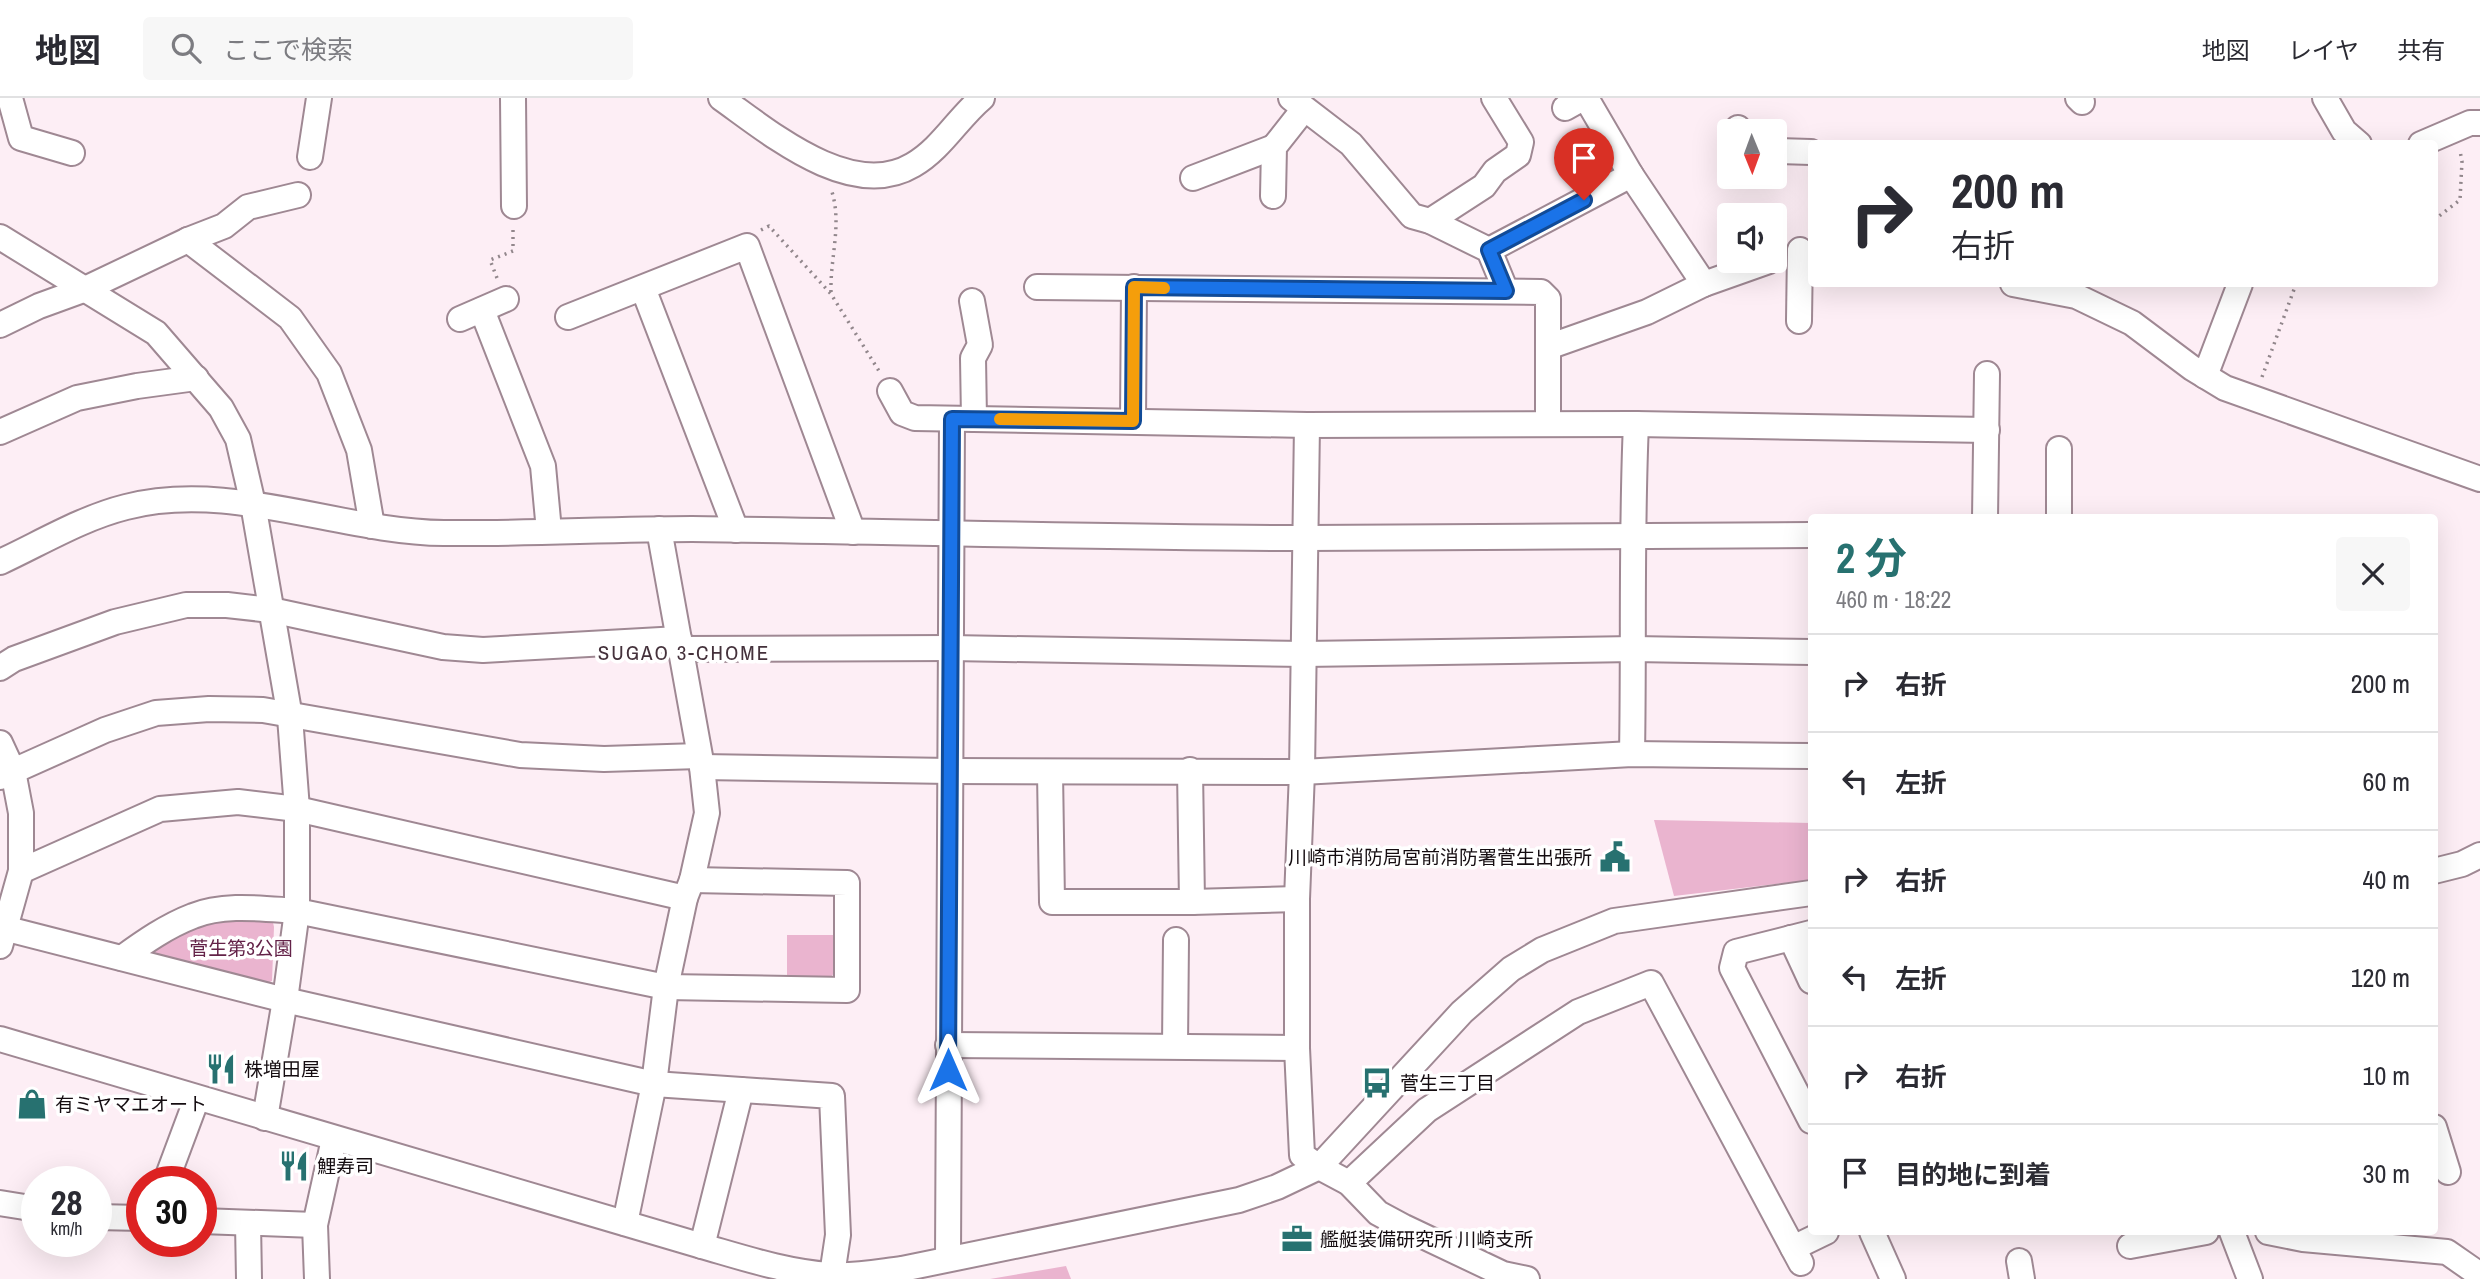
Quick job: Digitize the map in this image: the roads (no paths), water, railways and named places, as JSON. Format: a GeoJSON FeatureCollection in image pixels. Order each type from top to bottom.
{"type":"FeatureCollection","features":[{"type":"Feature","properties":{"kind":"street"},"geometry":{"type":"LineString","coordinates":[[10,98],[21,138],[72,153]]}},
{"type":"Feature","properties":{"kind":"street"},"geometry":{"type":"LineString","coordinates":[[310,157],[319,98]]}},
{"type":"Feature","properties":{"kind":"street"},"geometry":{"type":"LineString","coordinates":[[513,98],[514,206]]}},
{"type":"Feature","properties":{"kind":"street"},"geometry":{"type":"LineString","coordinates":[[721,98],[795,150],[831,167],[863,174],[889,174],[913,166],[982,98]]}},
{"type":"Feature","properties":{"kind":"street"},"geometry":{"type":"LineString","coordinates":[[1430,221],[1484,186],[1495,171],[1518,155],[1521,142],[1494,98]]}},
{"type":"Feature","properties":{"kind":"street"},"geometry":{"type":"LineString","coordinates":[[2325,98],[2344,131],[2354,140]]}},
{"type":"Feature","properties":{"kind":"street"},"geometry":{"type":"LineString","coordinates":[[1578,101],[1704,285]]}},
{"type":"Feature","properties":{"kind":"street"},"geometry":{"type":"LineString","coordinates":[[1273,196],[1274,147],[1298,103],[1351,144],[1412,216],[1430,221],[1489,250],[1506,291]]}},
{"type":"Feature","properties":{"kind":"street"},"geometry":{"type":"LineString","coordinates":[[2430,140],[2455,128],[2480,123]]}},
{"type":"Feature","properties":{"kind":"street"},"geometry":{"type":"LineString","coordinates":[[1193,177],[1274,147]]}},
{"type":"Feature","properties":{"kind":"street"},"geometry":{"type":"LineString","coordinates":[[1787,151],[1808,152]]}},
{"type":"Feature","properties":{"kind":"street"},"geometry":{"type":"LineString","coordinates":[[1489,250],[1631,175]]}},
{"type":"Feature","properties":{"kind":"street"},"geometry":{"type":"LineString","coordinates":[[0,325],[224,226],[248,207],[298,195]]}},
{"type":"Feature","properties":{"kind":"street"},"geometry":{"type":"LineString","coordinates":[[0,237],[156,333],[222,408],[239,439],[290,717],[297,810],[297,911],[265,1118]]}},
{"type":"Feature","properties":{"kind":"street"},"geometry":{"type":"LineString","coordinates":[[188,240],[290,318],[329,373],[359,450],[372,526]]}},
{"type":"Feature","properties":{"kind":"street"},"geometry":{"type":"LineString","coordinates":[[568,317],[747,246],[853,531]]}},
{"type":"Feature","properties":{"kind":"street"},"geometry":{"type":"LineString","coordinates":[[1787,254],[1806,247],[1799,321]]}},
{"type":"Feature","properties":{"kind":"street"},"geometry":{"type":"LineString","coordinates":[[1548,347],[1647,312],[1736,273]]}},
{"type":"Feature","properties":{"kind":"street"},"geometry":{"type":"LineString","coordinates":[[1037,287],[1541,292],[1549,299],[1548,424]]}},
{"type":"Feature","properties":{"kind":"street"},"geometry":{"type":"LineString","coordinates":[[1133,421],[1134,287]]}},
{"type":"Feature","properties":{"kind":"street"},"geometry":{"type":"LineString","coordinates":[[2029,287],[2076,296],[2132,323],[2225,388],[2480,479]]}},
{"type":"Feature","properties":{"kind":"street"},"geometry":{"type":"LineString","coordinates":[[2205,376],[2239,287]]}},
{"type":"Feature","properties":{"kind":"street"},"geometry":{"type":"LineString","coordinates":[[643,288],[736,530]]}},
{"type":"Feature","properties":{"kind":"street"},"geometry":{"type":"LineString","coordinates":[[506,299],[471,315],[544,466],[549,531]]}},
{"type":"Feature","properties":{"kind":"street"},"geometry":{"type":"LineString","coordinates":[[948,1259],[953,532],[963,419],[973,358],[980,345],[972,301]]}},
{"type":"Feature","properties":{"kind":"street"},"geometry":{"type":"LineString","coordinates":[[1985,514],[1987,374]]}},
{"type":"Feature","properties":{"kind":"street"},"geometry":{"type":"LineString","coordinates":[[0,432],[77,398],[196,378]]}},
{"type":"Feature","properties":{"kind":"street"},"geometry":{"type":"LineString","coordinates":[[890,391],[902,413],[915,418],[1307,425],[1636,424],[1987,430]]}},
{"type":"Feature","properties":{"kind":"street"},"geometry":{"type":"LineString","coordinates":[[1632,754],[1634,649],[1631,535],[1636,424]]}},
{"type":"Feature","properties":{"kind":"street"},"geometry":{"type":"LineString","coordinates":[[1307,425],[1303,772],[1297,899],[1297,1048],[1302,1154],[1319,1167],[1349,1183],[1378,1213],[1503,1274],[1527,1279]]}},
{"type":"Feature","properties":{"kind":"street"},"geometry":{"type":"LineString","coordinates":[[2059,449],[2059,514]]}},
{"type":"Feature","properties":{"kind":"street"},"geometry":{"type":"LineString","coordinates":[[0,562],[83,522],[128,506],[187,501],[253,504],[372,526],[439,533],[659,529],[1305,538],[1808,535]]}},
{"type":"Feature","properties":{"kind":"street"},"geometry":{"type":"LineString","coordinates":[[625,1223],[654,1084],[666,987],[707,813],[659,529]]}},
{"type":"Feature","properties":{"kind":"street"},"geometry":{"type":"LineString","coordinates":[[0,668],[14,659],[115,622],[186,605],[227,605],[271,610],[457,648],[483,650],[680,644],[1304,654],[1634,649],[1808,652]]}},
{"type":"Feature","properties":{"kind":"street"},"geometry":{"type":"LineString","coordinates":[[6,774],[105,730],[156,713],[223,709],[263,710],[290,717],[520,755],[950,771],[1303,772],[1632,754],[1808,756]]}},
{"type":"Feature","properties":{"kind":"street"},"geometry":{"type":"LineString","coordinates":[[0,743],[6,774],[21,813],[22,871],[1,934],[122,958],[285,1000],[654,1084],[832,1096],[838,1235],[847,1276]]}},
{"type":"Feature","properties":{"kind":"street"},"geometry":{"type":"LineString","coordinates":[[1190,770],[1192,902]]}},
{"type":"Feature","properties":{"kind":"street"},"geometry":{"type":"LineString","coordinates":[[1050,772],[1052,902],[1297,899]]}},
{"type":"Feature","properties":{"kind":"street"},"geometry":{"type":"LineString","coordinates":[[22,871],[160,809],[238,802],[297,810],[689,889],[848,883],[847,990],[666,987],[297,911],[228,909],[195,915],[157,933],[122,958]]}},
{"type":"Feature","properties":{"kind":"street"},"geometry":{"type":"LineString","coordinates":[[2438,870],[2462,864],[2480,855]]}},
{"type":"Feature","properties":{"kind":"street"},"geometry":{"type":"LineString","coordinates":[[0,1039],[702,1246],[790,1270],[847,1276],[948,1259],[1239,1200],[1277,1187],[1319,1167],[1462,1013],[1511,968],[1542,950],[1614,922],[1653,914],[1808,893]]}},
{"type":"Feature","properties":{"kind":"street"},"geometry":{"type":"LineString","coordinates":[[1808,967],[1801,935],[1736,952],[1732,968],[1808,1115]]}},
{"type":"Feature","properties":{"kind":"street"},"geometry":{"type":"LineString","coordinates":[[1175,1046],[1176,940]]}},
{"type":"Feature","properties":{"kind":"street"},"geometry":{"type":"LineString","coordinates":[[1349,1183],[1427,1110],[1578,1012],[1651,983],[1797,1255],[1822,1235]]}},
{"type":"Feature","properties":{"kind":"street"},"geometry":{"type":"LineString","coordinates":[[948,1045],[1297,1048]]}},
{"type":"Feature","properties":{"kind":"street"},"geometry":{"type":"LineString","coordinates":[[702,1246],[741,1090]]}},
{"type":"Feature","properties":{"kind":"street"},"geometry":{"type":"LineString","coordinates":[[172,1166],[197,1098]]}},
{"type":"Feature","properties":{"kind":"street"},"geometry":{"type":"LineString","coordinates":[[317,1279],[315,1225],[334,1139]]}},
{"type":"Feature","properties":{"kind":"street"},"geometry":{"type":"LineString","coordinates":[[2438,1140],[2448,1172]]}},
{"type":"Feature","properties":{"kind":"street"},"geometry":{"type":"LineString","coordinates":[[0,1203],[21,1206]]}},
{"type":"Feature","properties":{"kind":"street"},"geometry":{"type":"LineString","coordinates":[[217,1222],[315,1225]]}},
{"type":"Feature","properties":{"kind":"street"},"geometry":{"type":"LineString","coordinates":[[248,1223],[249,1279]]}},
{"type":"Feature","properties":{"kind":"street"},"geometry":{"type":"LineString","coordinates":[[1873,1235],[1893,1279]]}},
{"type":"Feature","properties":{"kind":"street"},"geometry":{"type":"LineString","coordinates":[[2130,1246],[2190,1235]]}},
{"type":"Feature","properties":{"kind":"street"},"geometry":{"type":"LineString","coordinates":[[2233,1235],[2250,1279]]}},
{"type":"Feature","properties":{"kind":"street"},"geometry":{"type":"LineString","coordinates":[[2283,1235],[2447,1252],[2480,1275]]}},
{"type":"Feature","properties":{"kind":"place","name":"川崎市消防局宮前消防署菅生出張所"},"geometry":{"type":"Point","coordinates":[1615,857]}},
{"type":"Feature","properties":{"kind":"place","name":"株増田屋"},"geometry":{"type":"Point","coordinates":[221,1069]}},
{"type":"Feature","properties":{"kind":"place","name":"菅生三丁目"},"geometry":{"type":"Point","coordinates":[1377,1083]}},
{"type":"Feature","properties":{"kind":"place","name":"有ミヤマエオート"},"geometry":{"type":"Point","coordinates":[32,1104]}},
{"type":"Feature","properties":{"kind":"place","name":"鯉寿司"},"geometry":{"type":"Point","coordinates":[294,1166]}},
{"type":"Feature","properties":{"kind":"place","name":"艦艇装備研究所 川崎支所"},"geometry":{"type":"Point","coordinates":[1297,1239]}},
{"type":"Feature","properties":{"kind":"district","name":"SUGAO 3-CHOME"},"geometry":{"type":"Point","coordinates":[684,652]}},
{"type":"Feature","properties":{"kind":"park label","name":"菅生第3公園"},"geometry":{"type":"Point","coordinates":[241,948]}}]}
